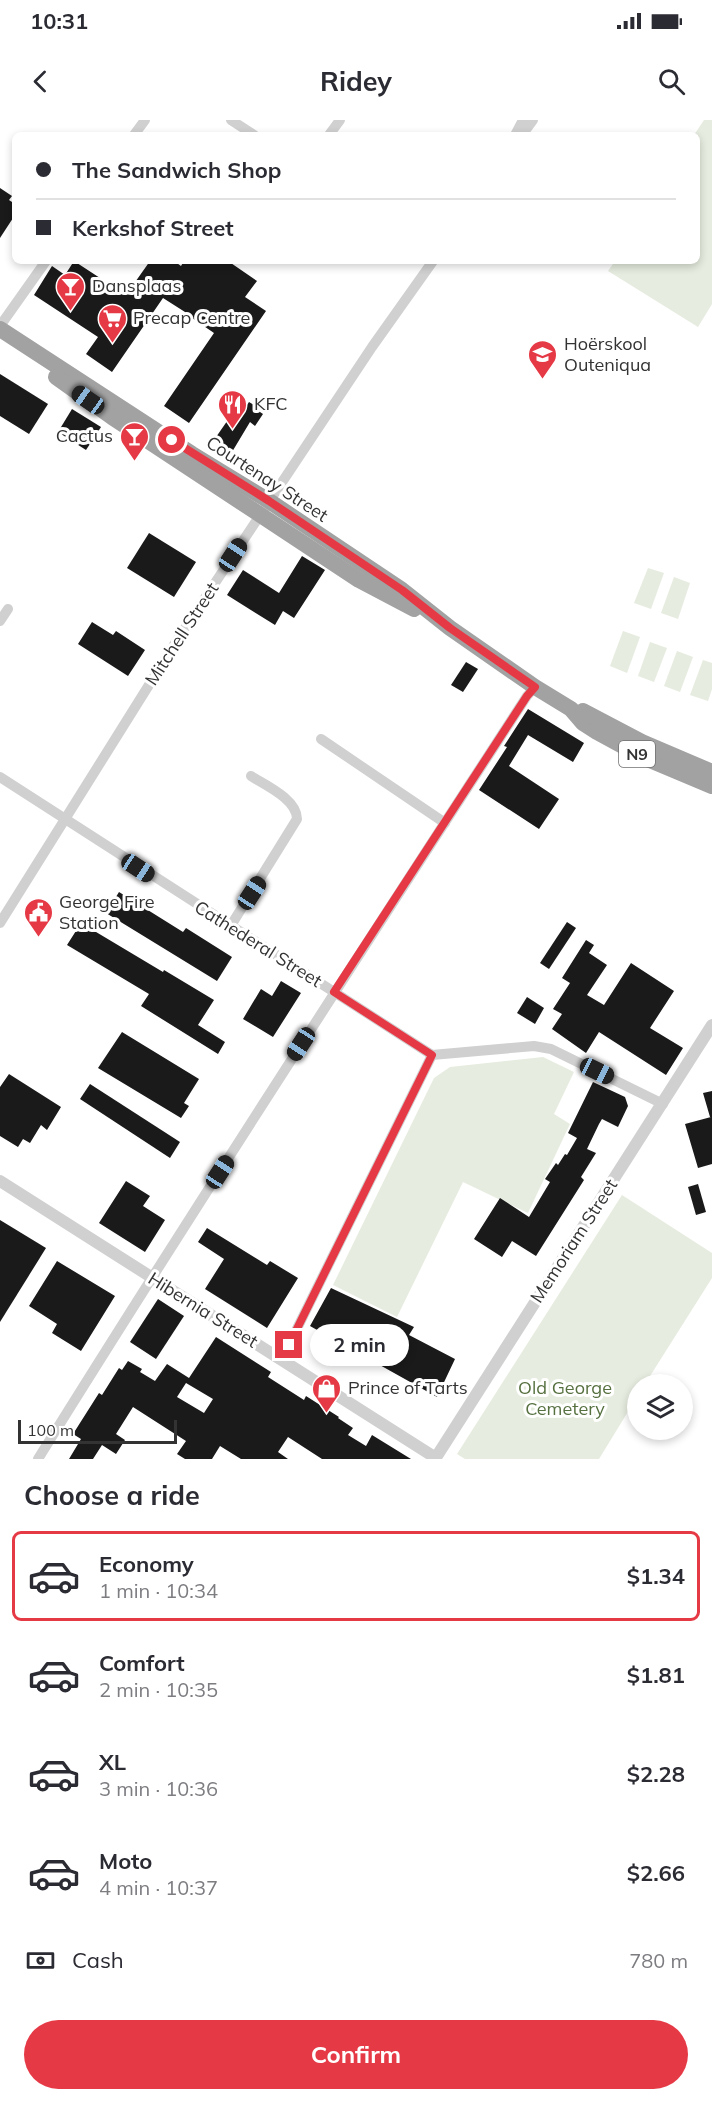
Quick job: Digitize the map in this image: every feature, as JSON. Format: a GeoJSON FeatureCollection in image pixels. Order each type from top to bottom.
{"type":"FeatureCollection","features":[{"type":"Feature","properties":{"kind":"highway","name":"Courtenay Street"},"geometry":{"type":"LineString","coordinates":[[0,328],[187,450],[359,580],[450,628],[571,709],[583,723],[624,747],[712,786]]}},
{"type":"Feature","properties":{"kind":"highway","name":"Courtenay Street"},"geometry":{"type":"LineString","coordinates":[[0,341],[32,360],[112,417],[265,507]]}},
{"type":"Feature","properties":{"kind":"highway","name":"Courtenay Street"},"geometry":{"type":"LineString","coordinates":[[571,709],[585,712],[642,742],[712,772]]}},
{"type":"Feature","properties":{"kind":"street"},"geometry":{"type":"LineString","coordinates":[[231,120],[249,132]]}},
{"type":"Feature","properties":{"kind":"street"},"geometry":{"type":"LineString","coordinates":[[0,328],[44,264]]}},
{"type":"Feature","properties":{"kind":"street","name":"Mitchell Street"},"geometry":{"type":"LineString","coordinates":[[0,923],[179,637],[372,347],[431,264]]}},
{"type":"Feature","properties":{"kind":"street"},"geometry":{"type":"LineString","coordinates":[[0,621],[8,609]]}},
{"type":"Feature","properties":{"kind":"street"},"geometry":{"type":"LineString","coordinates":[[38,1459],[151,1277],[334,992],[535,687]]}},
{"type":"Feature","properties":{"kind":"street"},"geometry":{"type":"LineString","coordinates":[[321,739],[445,823]]}},
{"type":"Feature","properties":{"kind":"street"},"geometry":{"type":"LineString","coordinates":[[230,927],[297,819],[297,814],[289,802],[251,776]]}},
{"type":"Feature","properties":{"kind":"street","name":"Cathederal Street"},"geometry":{"type":"LineString","coordinates":[[0,777],[65,821],[432,1055]]}},
{"type":"Feature","properties":{"kind":"street","name":"Memoriam Street"},"geometry":{"type":"LineString","coordinates":[[436,1459],[712,1025]]}},
{"type":"Feature","properties":{"kind":"street"},"geometry":{"type":"LineString","coordinates":[[282,1359],[432,1055],[534,1046],[551,1049],[663,1104]]}},
{"type":"Feature","properties":{"kind":"street","name":"Hibernia Street"},"geometry":{"type":"LineString","coordinates":[[0,1181],[436,1459]]}},
{"type":"Feature","properties":{"kind":"green space"},"geometry":{"type":"Polygon","coordinates":[[[704,120],[712,120],[712,304],[698,327],[608,271],[613,264],[700,264],[700,132],[696,132],[704,120]]]}},
{"type":"Feature","properties":{"kind":"green space"},"geometry":{"type":"Polygon","coordinates":[[[648,568],[664,573],[651,609],[634,603],[648,568]]]}},
{"type":"Feature","properties":{"kind":"green space"},"geometry":{"type":"Polygon","coordinates":[[[674,577],[690,583],[678,619],[661,613],[674,577]]]}},
{"type":"Feature","properties":{"kind":"green space"},"geometry":{"type":"Polygon","coordinates":[[[623,631],[640,637],[627,673],[610,666],[623,631]]]}},
{"type":"Feature","properties":{"kind":"green space"},"geometry":{"type":"Polygon","coordinates":[[[650,642],[667,648],[654,682],[638,676],[650,642]]]}},
{"type":"Feature","properties":{"kind":"green space"},"geometry":{"type":"Polygon","coordinates":[[[677,651],[693,657],[680,692],[664,686],[677,651]]]}},
{"type":"Feature","properties":{"kind":"green space"},"geometry":{"type":"Polygon","coordinates":[[[703,660],[712,663],[712,689],[708,701],[690,695],[703,660]]]}},
{"type":"Feature","properties":{"kind":"green space"},"geometry":{"type":"Polygon","coordinates":[[[543,1057],[574,1072],[554,1114],[570,1124],[528,1213],[463,1182],[397,1317],[333,1285],[434,1078],[450,1067],[543,1057]]]}},
{"type":"Feature","properties":{"kind":"green space","name":"Old George Cemetery"},"geometry":{"type":"Polygon","coordinates":[[[622,1195],[712,1253],[712,1278],[651,1374],[627,1374],[627,1413],[599,1459],[465,1459],[457,1454],[622,1195]]]}},
{"type":"Feature","properties":{"kind":"building"},"geometry":{"type":"Polygon","coordinates":[[[0,188],[12,196],[9,200],[12,202],[12,220],[0,238],[0,188]]]}},
{"type":"Feature","properties":{"kind":"building","name":"Precap Centre"},"geometry":{"type":"Polygon","coordinates":[[[72,264],[79,264],[126,295],[148,264],[178,264],[181,266],[182,264],[232,264],[257,281],[245,297],[266,311],[189,423],[164,406],[214,333],[192,318],[189,320],[184,316],[185,312],[163,298],[112,372],[86,354],[98,337],[34,295],[52,266],[65,275],[72,264]]]}},
{"type":"Feature","properties":{"kind":"building"},"geometry":{"type":"Polygon","coordinates":[[[0,374],[48,404],[29,434],[0,416],[0,374]]]}},
{"type":"Feature","properties":{"kind":"building","name":"KFC"},"geometry":{"type":"Polygon","coordinates":[[[241,401],[247,405],[249,402],[259,408],[257,410],[263,414],[255,426],[250,422],[232,452],[214,440],[241,401]]]}},
{"type":"Feature","properties":{"kind":"building"},"geometry":{"type":"Polygon","coordinates":[[[72,409],[101,427],[86,450],[58,432],[72,409]]]}},
{"type":"Feature","properties":{"kind":"building"},"geometry":{"type":"Polygon","coordinates":[[[149,533],[196,562],[174,597],[127,568],[149,533]]]}},
{"type":"Feature","properties":{"kind":"building"},"geometry":{"type":"Polygon","coordinates":[[[302,556],[325,570],[294,618],[283,611],[275,625],[227,595],[243,570],[279,593],[302,556]]]}},
{"type":"Feature","properties":{"kind":"building"},"geometry":{"type":"Polygon","coordinates":[[[92,622],[113,635],[116,631],[145,650],[128,676],[78,644],[92,622]]]}},
{"type":"Feature","properties":{"kind":"building"},"geometry":{"type":"Polygon","coordinates":[[[466,662],[478,669],[463,692],[451,685],[466,662]]]}},
{"type":"Feature","properties":{"kind":"building"},"geometry":{"type":"Polygon","coordinates":[[[528,709],[584,743],[573,762],[528,735],[509,766],[559,799],[539,829],[479,790],[528,709]]]}},
{"type":"Feature","properties":{"kind":"building"},"geometry":{"type":"Polygon","coordinates":[[[119,892],[183,932],[186,928],[232,957],[217,981],[106,913],[119,892]]]}},
{"type":"Feature","properties":{"kind":"building"},"geometry":{"type":"Polygon","coordinates":[[[567,922],[576,928],[549,969],[540,963],[567,922]]]}},
{"type":"Feature","properties":{"kind":"building"},"geometry":{"type":"Polygon","coordinates":[[[81,923],[214,1000],[198,1025],[225,1042],[218,1054],[141,1006],[149,994],[67,945],[81,923]]]}},
{"type":"Feature","properties":{"kind":"building"},"geometry":{"type":"Polygon","coordinates":[[[586,940],[594,945],[589,953],[607,965],[587,995],[604,1005],[631,963],[674,991],[650,1028],[683,1048],[666,1075],[599,1032],[586,1053],[552,1029],[562,1014],[553,1009],[570,983],[562,978],[586,940]]]}},
{"type":"Feature","properties":{"kind":"building"},"geometry":{"type":"Polygon","coordinates":[[[281,981],[301,993],[273,1037],[243,1019],[261,989],[272,996],[281,981]]]}},
{"type":"Feature","properties":{"kind":"building"},"geometry":{"type":"Polygon","coordinates":[[[527,997],[544,1008],[535,1024],[517,1013],[527,997]]]}},
{"type":"Feature","properties":{"kind":"building"},"geometry":{"type":"Polygon","coordinates":[[[122,1032],[199,1079],[184,1103],[189,1106],[181,1118],[98,1068],[122,1032]]]}},
{"type":"Feature","properties":{"kind":"building"},"geometry":{"type":"Polygon","coordinates":[[[9,1074],[61,1107],[47,1130],[41,1125],[30,1143],[23,1139],[18,1147],[0,1136],[0,1087],[9,1074]]]}},
{"type":"Feature","properties":{"kind":"building"},"geometry":{"type":"Polygon","coordinates":[[[593,1082],[625,1097],[628,1106],[618,1127],[602,1119],[587,1149],[596,1153],[581,1177],[584,1180],[536,1256],[512,1241],[502,1257],[474,1239],[500,1198],[529,1217],[550,1182],[545,1179],[556,1163],[558,1165],[565,1154],[567,1155],[577,1138],[568,1133],[593,1082]]]}},
{"type":"Feature","properties":{"kind":"building"},"geometry":{"type":"Polygon","coordinates":[[[90,1084],[180,1142],[170,1158],[80,1099],[90,1084]]]}},
{"type":"Feature","properties":{"kind":"building"},"geometry":{"type":"Polygon","coordinates":[[[712,1091],[712,1164],[698,1168],[685,1124],[711,1117],[703,1093],[712,1091]]]}},
{"type":"Feature","properties":{"kind":"building"},"geometry":{"type":"Polygon","coordinates":[[[126,1181],[150,1196],[143,1206],[165,1220],[145,1252],[99,1223],[126,1181]]]}},
{"type":"Feature","properties":{"kind":"building"},"geometry":{"type":"Polygon","coordinates":[[[698,1184],[706,1212],[696,1215],[688,1187],[698,1184]]]}},
{"type":"Feature","properties":{"kind":"building"},"geometry":{"type":"Polygon","coordinates":[[[0,1220],[46,1248],[0,1322],[0,1220]]]}},
{"type":"Feature","properties":{"kind":"building"},"geometry":{"type":"Polygon","coordinates":[[[207,1228],[267,1265],[270,1261],[298,1278],[267,1328],[205,1289],[224,1259],[198,1242],[207,1228]]]}},
{"type":"Feature","properties":{"kind":"building"},"geometry":{"type":"Polygon","coordinates":[[[57,1261],[115,1296],[81,1351],[52,1333],[57,1324],[29,1306],[57,1261]]]}},
{"type":"Feature","properties":{"kind":"building"},"geometry":{"type":"Polygon","coordinates":[[[331,1288],[414,1327],[409,1335],[455,1359],[437,1397],[310,1326],[331,1288]]]}},
{"type":"Feature","properties":{"kind":"building"},"geometry":{"type":"Polygon","coordinates":[[[158,1299],[184,1316],[156,1359],[130,1342],[158,1299]]]}},
{"type":"Feature","properties":{"kind":"building"},"geometry":{"type":"Polygon","coordinates":[[[216,1337],[271,1372],[268,1377],[304,1400],[306,1396],[339,1417],[353,1428],[348,1435],[366,1446],[372,1435],[411,1459],[322,1459],[288,1437],[278,1452],[288,1459],[241,1459],[220,1446],[212,1459],[185,1459],[177,1454],[186,1441],[133,1407],[116,1434],[125,1440],[116,1454],[102,1445],[93,1459],[69,1459],[81,1439],[73,1434],[99,1393],[102,1395],[119,1368],[122,1370],[128,1361],[142,1369],[140,1372],[155,1381],[167,1364],[189,1378],[216,1337]],[[186,1383],[177,1397],[204,1413],[213,1399],[186,1383]]]}},
{"type":"Feature","properties":{"kind":"place","name":"Dansplaas"},"geometry":{"type":"Point","coordinates":[71,312]}},
{"type":"Feature","properties":{"kind":"place","name":"Precap Centre"},"geometry":{"type":"Point","coordinates":[112,344]}},
{"type":"Feature","properties":{"kind":"place","name":"Hoërskool Outeniqua"},"geometry":{"type":"Point","coordinates":[543,380]}},
{"type":"Feature","properties":{"kind":"place","name":"KFC"},"geometry":{"type":"Point","coordinates":[233,430]}},
{"type":"Feature","properties":{"kind":"place","name":"Cactus"},"geometry":{"type":"Point","coordinates":[134,462]}},
{"type":"Feature","properties":{"kind":"place","name":"George Fire Station"},"geometry":{"type":"Point","coordinates":[38,938]}},
{"type":"Feature","properties":{"kind":"place","name":"Prince of Tarts"},"geometry":{"type":"Point","coordinates":[327,1414]}},
{"type":"Feature","properties":{"kind":"route"},"geometry":{"type":"LineString","coordinates":[[172,440],[269,501],[402,590],[450,628],[535,687],[334,992],[432,1055],[289,1345]]}}]}
